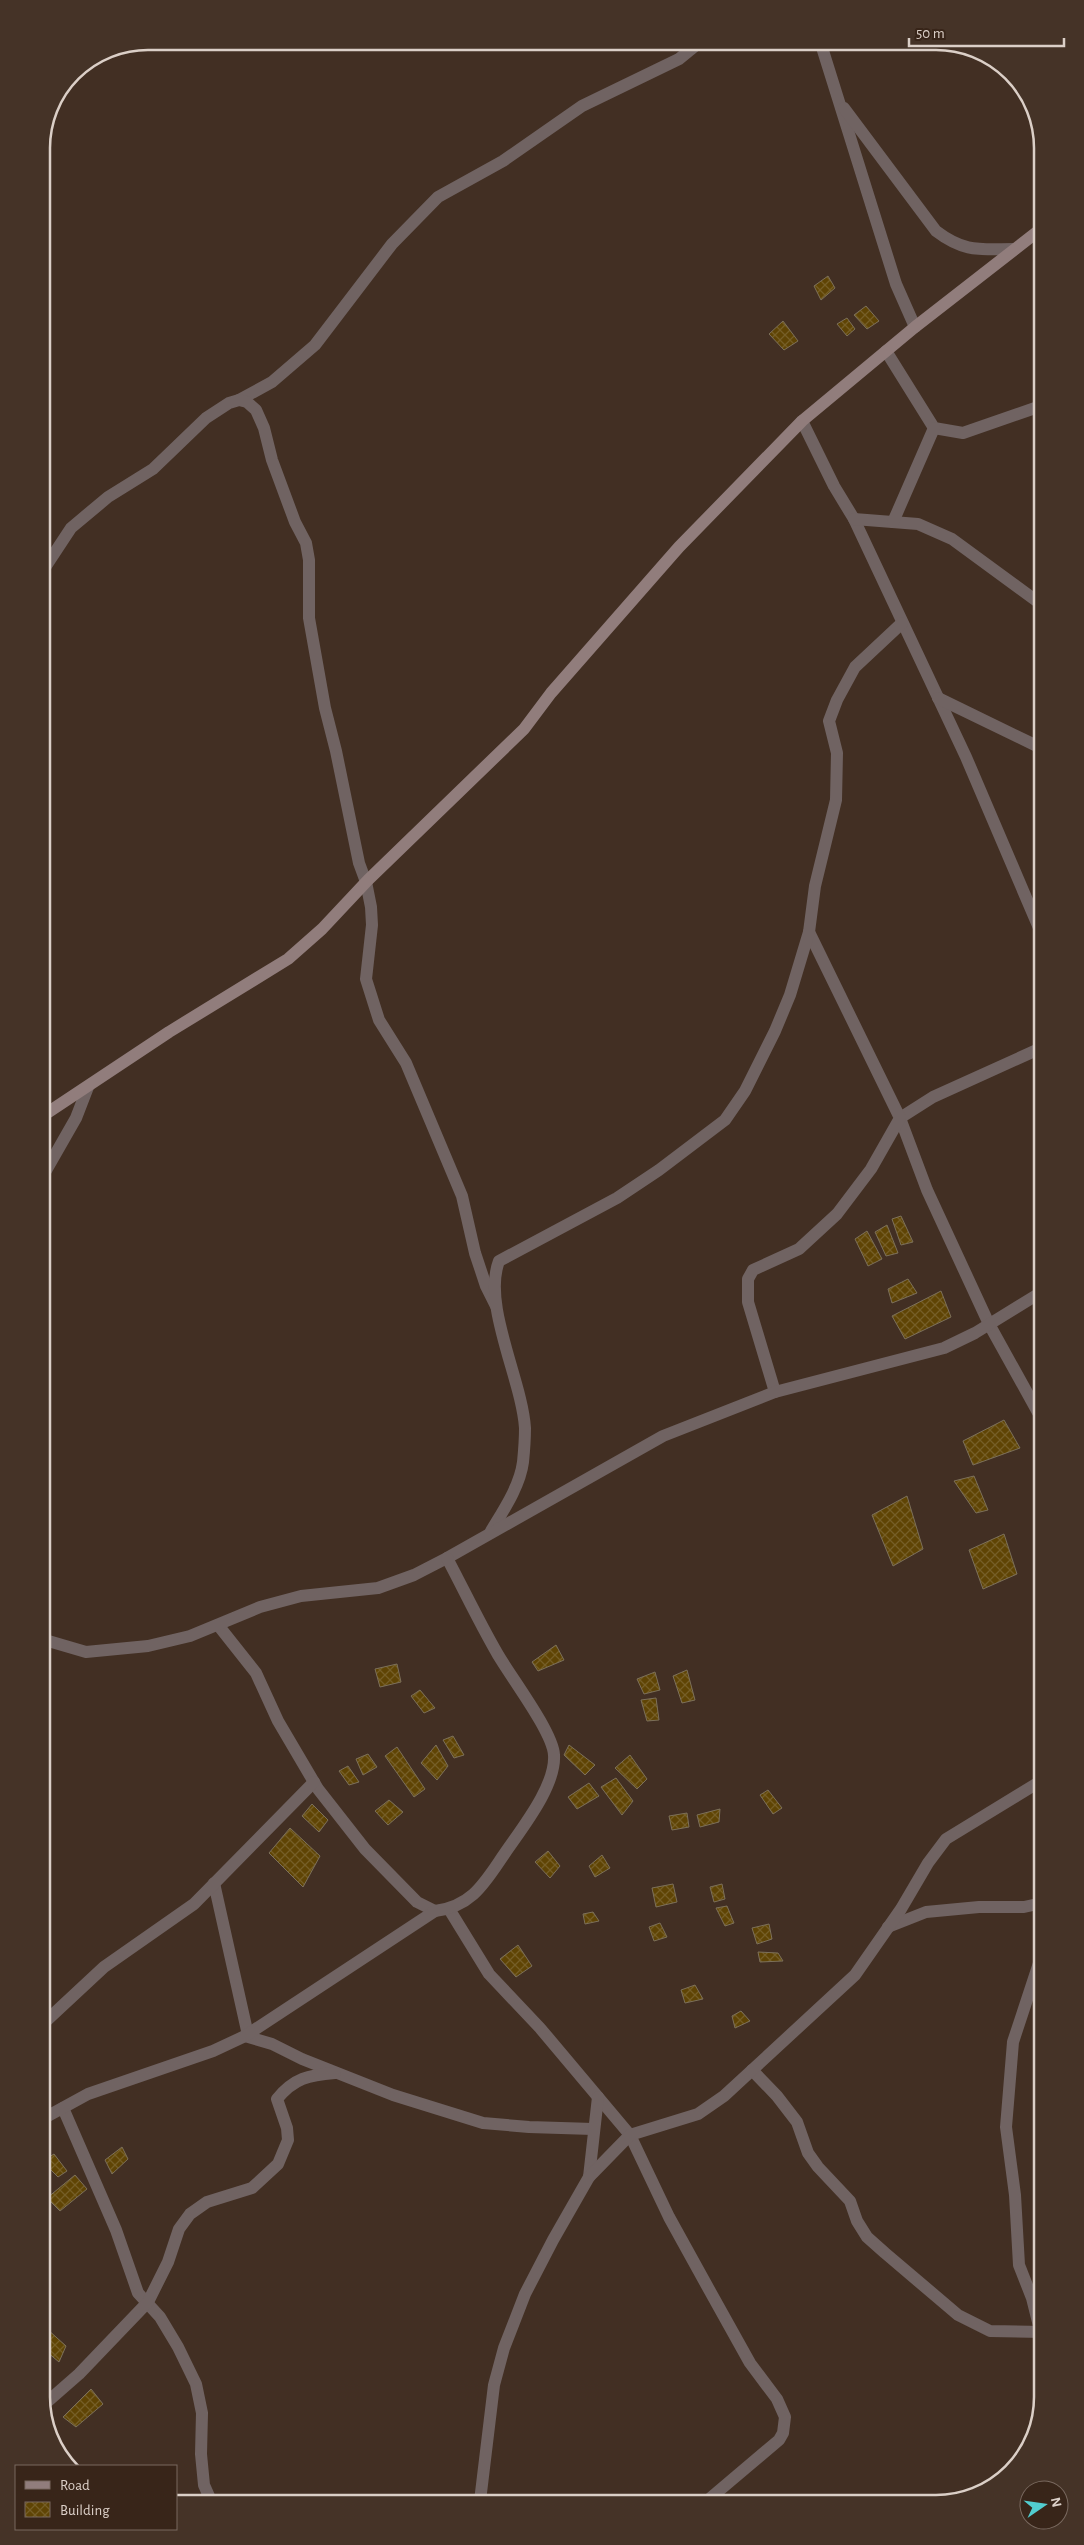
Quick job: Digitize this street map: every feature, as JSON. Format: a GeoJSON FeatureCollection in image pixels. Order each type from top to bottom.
{"type":"FeatureCollection","features":[{"type":"Feature","properties":{"kind":"street"},"geometry":{"type":"LineString","coordinates":[[50,560],[71,528],[108,497],[153,469],[206,418],[229,403],[239,400],[272,382],[315,345],[392,244],[438,197],[503,161],[582,106],[679,59],[690,50]]}},
{"type":"Feature","properties":{"kind":"street"},"geometry":{"type":"LineString","coordinates":[[822,50],[896,284],[915,327]]}},
{"type":"Feature","properties":{"kind":"street"},"geometry":{"type":"LineString","coordinates":[[838,100],[936,231],[952,243],[972,249],[1015,249]]}},
{"type":"Feature","properties":{"kind":"street"},"geometry":{"type":"LineString","coordinates":[[50,1111],[169,1032],[288,959],[322,929],[366,882],[524,729],[551,693],[679,547],[802,421],[915,327],[1034,235]]}},
{"type":"Feature","properties":{"kind":"street"},"geometry":{"type":"LineString","coordinates":[[886,351],[934,428],[963,433],[1034,408]]}},
{"type":"Feature","properties":{"kind":"street"},"geometry":{"type":"LineString","coordinates":[[239,400],[247,402],[256,410],[264,428],[272,460],[295,522],[306,543],[309,560],[308,618],[325,708],[336,751],[359,864],[366,882],[372,925],[366,979],[379,1020],[406,1063],[462,1196],[475,1253],[486,1286],[496,1306]]}},
{"type":"Feature","properties":{"kind":"street"},"geometry":{"type":"LineString","coordinates":[[802,421],[834,486],[854,519],[966,757],[1034,916]]}},
{"type":"Feature","properties":{"kind":"street"},"geometry":{"type":"LineString","coordinates":[[894,522],[934,428]]}},
{"type":"Feature","properties":{"kind":"street"},"geometry":{"type":"LineString","coordinates":[[854,519],[918,524],[952,539],[1034,599]]}},
{"type":"Feature","properties":{"kind":"street"},"geometry":{"type":"LineString","coordinates":[[491,1532],[509,1500],[523,1464],[525,1428],[496,1306],[494,1274],[499,1261],[617,1198],[725,1120],[745,1090],[775,1031],[790,995],[809,932],[815,886],[836,800],[837,753],[829,721],[836,700],[855,667],[902,623]]}},
{"type":"Feature","properties":{"kind":"street"},"geometry":{"type":"LineString","coordinates":[[938,698],[1034,745]]}},
{"type":"Feature","properties":{"kind":"street"},"geometry":{"type":"LineString","coordinates":[[809,932],[900,1118],[927,1190],[989,1324],[1034,1405]]}},
{"type":"Feature","properties":{"kind":"street"},"geometry":{"type":"LineString","coordinates":[[775,1392],[748,1302],[748,1279],[753,1270],[800,1249],[837,1214],[871,1169],[900,1118],[933,1098],[1034,1052]]}},
{"type":"Feature","properties":{"kind":"street"},"geometry":{"type":"LineString","coordinates":[[50,1164],[76,1118],[88,1087]]}},
{"type":"Feature","properties":{"kind":"street"},"geometry":{"type":"LineString","coordinates":[[50,1641],[86,1652],[148,1646],[190,1636],[260,1607],[301,1596],[378,1588],[414,1575],[447,1558],[663,1436],[775,1392],[944,1348],[1034,1297]]}},
{"type":"Feature","properties":{"kind":"street"},"geometry":{"type":"LineString","coordinates":[[50,2115],[88,2094],[213,2051],[246,2035],[435,1911],[449,1909],[471,1898],[530,1817],[549,1780],[554,1755],[542,1722],[497,1653],[447,1558]]}},
{"type":"Feature","properties":{"kind":"street"},"geometry":{"type":"LineString","coordinates":[[218,1625],[256,1673],[278,1721],[314,1782],[365,1849],[417,1902],[435,1911]]}},
{"type":"Feature","properties":{"kind":"street"},"geometry":{"type":"LineString","coordinates":[[50,2017],[104,1967],[194,1904],[314,1782]]}},
{"type":"Feature","properties":{"kind":"street"},"geometry":{"type":"LineString","coordinates":[[481,2495],[494,2385],[504,2348],[525,2294],[589,2177],[630,2135],[698,2114],[724,2096],[855,1974],[888,1927],[928,1863],[946,1839],[1034,1785]]}},
{"type":"Feature","properties":{"kind":"street"},"geometry":{"type":"LineString","coordinates":[[214,1883],[246,2035]]}},
{"type":"Feature","properties":{"kind":"street"},"geometry":{"type":"LineString","coordinates":[[888,1927],[926,1912],[979,1908],[1024,1908],[1034,1906]]}},
{"type":"Feature","properties":{"kind":"street"},"geometry":{"type":"LineString","coordinates":[[449,1909],[489,1974],[540,2028],[630,2135],[669,2217],[750,2362],[777,2399],[785,2417],[783,2433],[779,2440],[714,2495]]}},
{"type":"Feature","properties":{"kind":"street"},"geometry":{"type":"LineString","coordinates":[[1034,1977],[1012,2042],[1006,2127],[1015,2194],[1019,2265],[1034,2306]]}},
{"type":"Feature","properties":{"kind":"street"},"geometry":{"type":"LineString","coordinates":[[246,2035],[272,2044],[335,2073],[393,2095],[483,2123],[593,2129]]}},
{"type":"Feature","properties":{"kind":"street"},"geometry":{"type":"LineString","coordinates":[[752,2070],[777,2096],[797,2122],[808,2152],[818,2167],[850,2201],[866,2237],[958,2315],[990,2331],[1034,2335]]}},
{"type":"Feature","properties":{"kind":"street"},"geometry":{"type":"LineString","coordinates":[[50,2399],[79,2374],[148,2302],[168,2262],[178,2230],[190,2214],[207,2202],[252,2188],[278,2164],[288,2140],[287,2128],[277,2099],[286,2087],[310,2075],[335,2073]]}},
{"type":"Feature","properties":{"kind":"street"},"geometry":{"type":"LineString","coordinates":[[589,2177],[598,2097]]}},
{"type":"Feature","properties":{"kind":"street"},"geometry":{"type":"LineString","coordinates":[[63,2108],[116,2230],[138,2293],[148,2302],[178,2347],[196,2384],[202,2413],[201,2454],[204,2485],[208,2495]]}},
{"type":"Feature","properties":{"kind":"building"},"geometry":{"type":"Polygon","coordinates":[[[828,276],[835,288],[821,300],[814,286],[828,276]]]}},
{"type":"Feature","properties":{"kind":"building"},"geometry":{"type":"Polygon","coordinates":[[[866,306],[879,321],[867,329],[854,315],[866,306]]]}},
{"type":"Feature","properties":{"kind":"building"},"geometry":{"type":"Polygon","coordinates":[[[847,318],[855,329],[847,336],[837,324],[847,318]]]}},
{"type":"Feature","properties":{"kind":"building"},"geometry":{"type":"Polygon","coordinates":[[[783,321],[798,341],[784,350],[769,334],[783,321]]]}},
{"type":"Feature","properties":{"kind":"building"},"geometry":{"type":"Polygon","coordinates":[[[901,1216],[913,1242],[901,1245],[892,1219],[901,1216]]]}},
{"type":"Feature","properties":{"kind":"building"},"geometry":{"type":"Polygon","coordinates":[[[887,1225],[898,1253],[886,1256],[875,1232],[887,1225]]]}},
{"type":"Feature","properties":{"kind":"building"},"geometry":{"type":"Polygon","coordinates":[[[867,1231],[882,1259],[868,1266],[855,1239],[867,1231]]]}},
{"type":"Feature","properties":{"kind":"building"},"geometry":{"type":"Polygon","coordinates":[[[908,1279],[917,1293],[892,1303],[888,1289],[908,1279]]]}},
{"type":"Feature","properties":{"kind":"building"},"geometry":{"type":"Polygon","coordinates":[[[941,1291],[951,1317],[905,1339],[892,1316],[941,1291]]]}},
{"type":"Feature","properties":{"kind":"building"},"geometry":{"type":"Polygon","coordinates":[[[1004,1420],[1020,1448],[973,1465],[963,1441],[1004,1420]]]}},
{"type":"Feature","properties":{"kind":"building"},"geometry":{"type":"Polygon","coordinates":[[[974,1476],[988,1510],[976,1513],[954,1481],[974,1476]]]}},
{"type":"Feature","properties":{"kind":"building"},"geometry":{"type":"Polygon","coordinates":[[[907,1496],[923,1549],[893,1566],[872,1515],[907,1496]]]}},
{"type":"Feature","properties":{"kind":"building"},"geometry":{"type":"Polygon","coordinates":[[[1004,1534],[1017,1574],[983,1589],[969,1550],[1004,1534]]]}},
{"type":"Feature","properties":{"kind":"building"},"geometry":{"type":"Polygon","coordinates":[[[556,1645],[564,1660],[538,1671],[532,1662],[556,1645]]]}},
{"type":"Feature","properties":{"kind":"building"},"geometry":{"type":"Polygon","coordinates":[[[397,1664],[401,1682],[380,1687],[375,1669],[397,1664]]]}},
{"type":"Feature","properties":{"kind":"building"},"geometry":{"type":"Polygon","coordinates":[[[687,1670],[695,1700],[682,1703],[673,1676],[687,1670]]]}},
{"type":"Feature","properties":{"kind":"building"},"geometry":{"type":"Polygon","coordinates":[[[655,1672],[660,1690],[644,1694],[637,1679],[655,1672]]]}},
{"type":"Feature","properties":{"kind":"building"},"geometry":{"type":"Polygon","coordinates":[[[420,1690],[435,1708],[424,1713],[411,1696],[420,1690]]]}},
{"type":"Feature","properties":{"kind":"building"},"geometry":{"type":"Polygon","coordinates":[[[656,1698],[659,1720],[647,1721],[641,1700],[656,1698]]]}},
{"type":"Feature","properties":{"kind":"building"},"geometry":{"type":"Polygon","coordinates":[[[453,1736],[464,1755],[454,1758],[443,1740],[453,1736]]]}},
{"type":"Feature","properties":{"kind":"building"},"geometry":{"type":"Polygon","coordinates":[[[436,1745],[448,1766],[437,1780],[421,1763],[436,1745]]]}},
{"type":"Feature","properties":{"kind":"building"},"geometry":{"type":"Polygon","coordinates":[[[569,1745],[595,1765],[585,1775],[564,1755],[569,1745]]]}},
{"type":"Feature","properties":{"kind":"building"},"geometry":{"type":"Polygon","coordinates":[[[397,1747],[425,1789],[414,1797],[385,1756],[397,1747]]]}},
{"type":"Feature","properties":{"kind":"building"},"geometry":{"type":"Polygon","coordinates":[[[368,1754],[377,1767],[363,1775],[356,1759],[368,1754]]]}},
{"type":"Feature","properties":{"kind":"building"},"geometry":{"type":"Polygon","coordinates":[[[630,1755],[647,1779],[637,1789],[615,1768],[630,1755]]]}},
{"type":"Feature","properties":{"kind":"building"},"geometry":{"type":"Polygon","coordinates":[[[348,1766],[359,1782],[349,1785],[339,1771],[348,1766]]]}},
{"type":"Feature","properties":{"kind":"building"},"geometry":{"type":"Polygon","coordinates":[[[616,1778],[633,1801],[622,1815],[601,1787],[616,1778]]]}},
{"type":"Feature","properties":{"kind":"building"},"geometry":{"type":"Polygon","coordinates":[[[589,1783],[599,1796],[577,1809],[568,1797],[589,1783]]]}},
{"type":"Feature","properties":{"kind":"building"},"geometry":{"type":"Polygon","coordinates":[[[768,1790],[782,1808],[773,1814],[760,1795],[768,1790]]]}},
{"type":"Feature","properties":{"kind":"building"},"geometry":{"type":"Polygon","coordinates":[[[389,1800],[403,1812],[388,1825],[375,1811],[389,1800]]]}},
{"type":"Feature","properties":{"kind":"building"},"geometry":{"type":"Polygon","coordinates":[[[312,1804],[328,1820],[319,1832],[302,1816],[312,1804]]]}},
{"type":"Feature","properties":{"kind":"building"},"geometry":{"type":"Polygon","coordinates":[[[720,1809],[719,1822],[700,1827],[697,1815],[720,1809]]]}},
{"type":"Feature","properties":{"kind":"building"},"geometry":{"type":"Polygon","coordinates":[[[687,1813],[689,1827],[672,1830],[669,1816],[687,1813]]]}},
{"type":"Feature","properties":{"kind":"building"},"geometry":{"type":"Polygon","coordinates":[[[290,1828],[320,1856],[303,1887],[269,1853],[290,1828]]]}},
{"type":"Feature","properties":{"kind":"building"},"geometry":{"type":"Polygon","coordinates":[[[548,1851],[560,1866],[550,1878],[535,1862],[548,1851]]]}},
{"type":"Feature","properties":{"kind":"building"},"geometry":{"type":"Polygon","coordinates":[[[602,1855],[610,1868],[595,1877],[589,1866],[602,1855]]]}},
{"type":"Feature","properties":{"kind":"building"},"geometry":{"type":"Polygon","coordinates":[[[673,1884],[677,1902],[656,1907],[652,1888],[673,1884]]]}},
{"type":"Feature","properties":{"kind":"building"},"geometry":{"type":"Polygon","coordinates":[[[722,1884],[725,1899],[714,1902],[710,1887],[722,1884]]]}},
{"type":"Feature","properties":{"kind":"building"},"geometry":{"type":"Polygon","coordinates":[[[727,1906],[734,1923],[725,1926],[716,1908],[727,1906]]]}},
{"type":"Feature","properties":{"kind":"building"},"geometry":{"type":"Polygon","coordinates":[[[593,1912],[599,1921],[585,1924],[583,1914],[593,1912]]]}},
{"type":"Feature","properties":{"kind":"building"},"geometry":{"type":"Polygon","coordinates":[[[660,1923],[667,1937],[654,1941],[649,1927],[660,1923]]]}},
{"type":"Feature","properties":{"kind":"building"},"geometry":{"type":"Polygon","coordinates":[[[769,1924],[772,1939],[757,1944],[752,1928],[769,1924]]]}},
{"type":"Feature","properties":{"kind":"building"},"geometry":{"type":"Polygon","coordinates":[[[518,1945],[532,1966],[516,1977],[500,1959],[518,1945]]]}},
{"type":"Feature","properties":{"kind":"building"},"geometry":{"type":"Polygon","coordinates":[[[758,1952],[778,1953],[783,1961],[760,1962],[758,1952]]]}},
{"type":"Feature","properties":{"kind":"building"},"geometry":{"type":"Polygon","coordinates":[[[695,1985],[703,1999],[685,2003],[681,1990],[695,1985]]]}},
{"type":"Feature","properties":{"kind":"building"},"geometry":{"type":"Polygon","coordinates":[[[741,2011],[750,2021],[735,2028],[732,2016],[741,2011]]]}},
{"type":"Feature","properties":{"kind":"building"},"geometry":{"type":"Polygon","coordinates":[[[122,2147],[128,2159],[112,2174],[105,2160],[122,2147]]]}},
{"type":"Feature","properties":{"kind":"building"},"geometry":{"type":"Polygon","coordinates":[[[54,2154],[67,2171],[58,2177],[50,2169],[50,2156],[54,2154]]]}},
{"type":"Feature","properties":{"kind":"building"},"geometry":{"type":"Polygon","coordinates":[[[75,2175],[87,2189],[60,2211],[50,2201],[50,2196],[75,2175]]]}},
{"type":"Feature","properties":{"kind":"building"},"geometry":{"type":"Polygon","coordinates":[[[50,2332],[66,2346],[59,2362],[50,2354],[50,2332]]]}},
{"type":"Feature","properties":{"kind":"building"},"geometry":{"type":"Polygon","coordinates":[[[91,2389],[103,2404],[76,2427],[63,2417],[91,2389]]]}}]}
